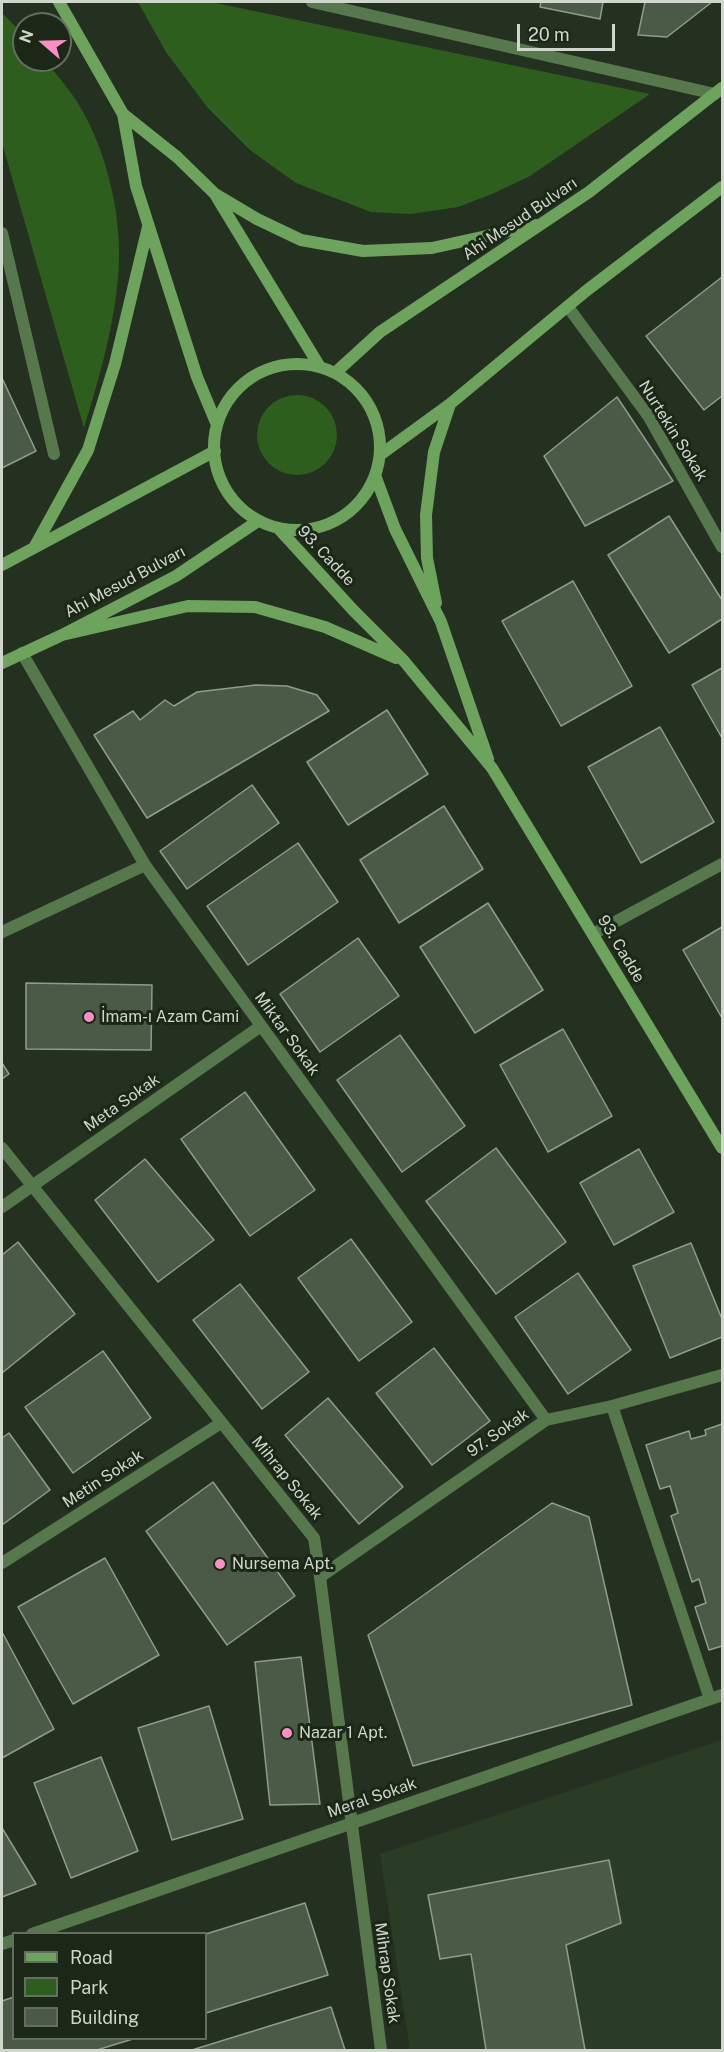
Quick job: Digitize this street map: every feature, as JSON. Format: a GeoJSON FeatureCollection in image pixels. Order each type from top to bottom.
{"type":"FeatureCollection","features":[{"type":"Feature","properties":{"kind":"main road"},"geometry":{"type":"LineString","coordinates":[[58,2],[123,114],[136,186],[148,226],[197,377],[217,425]]}},
{"type":"Feature","properties":{"kind":"main road","name":"Ahi Mesud Bulvarı"},"geometry":{"type":"LineString","coordinates":[[335,373],[380,332],[589,192],[719,91]]}},
{"type":"Feature","properties":{"kind":"main road"},"geometry":{"type":"LineString","coordinates":[[123,114],[177,157],[215,194],[257,219],[300,240],[363,251],[432,248],[544,223]]}},
{"type":"Feature","properties":{"kind":"main road"},"geometry":{"type":"LineString","coordinates":[[380,455],[450,404],[568,307],[723,188]]}},
{"type":"Feature","properties":{"kind":"main road"},"geometry":{"type":"LineString","coordinates":[[215,194],[320,367]]}},
{"type":"Feature","properties":{"kind":"main road"},"geometry":{"type":"LineString","coordinates":[[34,548],[88,450],[115,364],[148,226]]}},
{"type":"Feature","properties":{"kind":"main road"},"geometry":{"type":"LineString","coordinates":[[296,363],[320,367],[335,373],[355,387],[370,407],[378,430],[380,455],[375,475],[363,496],[346,514],[325,525],[302,530],[278,528],[258,521],[239,507],[224,487],[215,464],[214,440],[220,416],[232,394],[250,378],[272,368],[296,363]]}},
{"type":"Feature","properties":{"kind":"main road"},"geometry":{"type":"LineString","coordinates":[[441,621],[427,558],[426,516],[434,452],[450,404]]}},
{"type":"Feature","properties":{"kind":"main road"},"geometry":{"type":"LineString","coordinates":[[2,565],[215,451]]}},
{"type":"Feature","properties":{"kind":"main road","name":"93. Cadde"},"geometry":{"type":"LineString","coordinates":[[375,475],[395,529],[441,621],[492,768]]}},
{"type":"Feature","properties":{"kind":"main road","name":"Ahi Mesud Bulvarı"},"geometry":{"type":"LineString","coordinates":[[2,663],[176,576],[258,521]]}},
{"type":"Feature","properties":{"kind":"main road","name":"93. Cadde"},"geometry":{"type":"LineString","coordinates":[[278,528],[353,610],[404,661],[492,768],[723,1148]]}},
{"type":"Feature","properties":{"kind":"main road"},"geometry":{"type":"LineString","coordinates":[[62,635],[188,606],[255,607],[325,627],[404,661]]}},
{"type":"Feature","properties":{"kind":"street"},"geometry":{"type":"LineString","coordinates":[[312,2],[719,91]]}},
{"type":"Feature","properties":{"kind":"street"},"geometry":{"type":"LineString","coordinates":[[2,233],[54,454]]}},
{"type":"Feature","properties":{"kind":"street","name":"Nurtekin Sokak"},"geometry":{"type":"LineString","coordinates":[[568,307],[649,417],[723,547]]}},
{"type":"Feature","properties":{"kind":"street","name":"Miktar Sokak"},"geometry":{"type":"LineString","coordinates":[[22,653],[145,864],[546,1420]]}},
{"type":"Feature","properties":{"kind":"street"},"geometry":{"type":"LineString","coordinates":[[2,932],[145,864]]}},
{"type":"Feature","properties":{"kind":"street"},"geometry":{"type":"LineString","coordinates":[[592,934],[723,864]]}},
{"type":"Feature","properties":{"kind":"street","name":"Meta Sokak"},"geometry":{"type":"LineString","coordinates":[[2,1207],[261,1026]]}},
{"type":"Feature","properties":{"kind":"street","name":"Mihrap Sokak"},"geometry":{"type":"LineString","coordinates":[[2,1148],[314,1538],[381,2050]]}},
{"type":"Feature","properties":{"kind":"street","name":"97. Sokak"},"geometry":{"type":"LineString","coordinates":[[320,1577],[546,1420],[612,1406],[723,1376]]}},
{"type":"Feature","properties":{"kind":"street"},"geometry":{"type":"LineString","coordinates":[[612,1406],[710,1699]]}},
{"type":"Feature","properties":{"kind":"street","name":"Metin Sokak"},"geometry":{"type":"LineString","coordinates":[[2,1563],[221,1422]]}},
{"type":"Feature","properties":{"kind":"street","name":"Meral Sokak"},"geometry":{"type":"LineString","coordinates":[[38,1932],[723,1695]]}},
{"type":"Feature","properties":{"kind":"shaded area"},"geometry":{"type":"Polygon","coordinates":[[[722,1740],[722,2050],[410,2050],[380,1854],[722,1740]]]}},
{"type":"Feature","properties":{"kind":"green space"},"geometry":{"type":"Polygon","coordinates":[[[138,2],[211,2],[650,94],[530,176],[492,194],[458,207],[411,214],[371,212],[296,183],[250,150],[207,107],[166,52],[138,2]]]}},
{"type":"Feature","properties":{"kind":"green space"},"geometry":{"type":"Polygon","coordinates":[[[2,13],[12,23],[12,72],[54,72],[65,85],[79,105],[98,143],[113,195],[119,248],[116,294],[103,362],[84,428],[2,143],[2,13]]]}},
{"type":"Feature","properties":{"kind":"green space"},"geometry":{"type":"Polygon","coordinates":[[[297,395],[319,402],[325,407],[336,427],[337,435],[330,457],[325,463],[305,474],[297,475],[275,468],[269,463],[258,443],[257,435],[264,413],[269,407],[289,396],[297,395]]]}},
{"type":"Feature","properties":{"kind":"building"},"geometry":{"type":"Polygon","coordinates":[[[541,2],[603,2],[600,19],[540,7],[541,2]]]}},
{"type":"Feature","properties":{"kind":"building"},"geometry":{"type":"Polygon","coordinates":[[[645,2],[712,2],[667,37],[638,35],[645,2]]]}},
{"type":"Feature","properties":{"kind":"building"},"geometry":{"type":"Polygon","coordinates":[[[722,277],[722,396],[704,410],[646,336],[722,277]]]}},
{"type":"Feature","properties":{"kind":"building"},"geometry":{"type":"Polygon","coordinates":[[[2,378],[36,451],[2,468],[2,378]]]}},
{"type":"Feature","properties":{"kind":"building"},"geometry":{"type":"Polygon","coordinates":[[[617,397],[673,481],[585,526],[544,456],[617,397]]]}},
{"type":"Feature","properties":{"kind":"building"},"geometry":{"type":"Polygon","coordinates":[[[669,516],[722,600],[722,619],[669,653],[608,555],[669,516]]]}},
{"type":"Feature","properties":{"kind":"building"},"geometry":{"type":"Polygon","coordinates":[[[573,581],[632,686],[561,726],[502,621],[573,581]]]}},
{"type":"Feature","properties":{"kind":"building"},"geometry":{"type":"Polygon","coordinates":[[[722,668],[722,738],[692,685],[722,668]]]}},
{"type":"Feature","properties":{"kind":"building"},"geometry":{"type":"Polygon","coordinates":[[[256,685],[287,686],[317,695],[329,711],[147,818],[94,735],[133,711],[140,720],[165,700],[174,706],[197,692],[256,685]]]}},
{"type":"Feature","properties":{"kind":"building"},"geometry":{"type":"Polygon","coordinates":[[[387,710],[428,774],[348,825],[307,762],[387,710]]]}},
{"type":"Feature","properties":{"kind":"building"},"geometry":{"type":"Polygon","coordinates":[[[660,727],[714,822],[641,863],[588,767],[660,727]]]}},
{"type":"Feature","properties":{"kind":"building"},"geometry":{"type":"Polygon","coordinates":[[[252,785],[279,823],[187,889],[160,851],[252,785]]]}},
{"type":"Feature","properties":{"kind":"building"},"geometry":{"type":"Polygon","coordinates":[[[444,806],[483,869],[399,923],[360,860],[444,806]]]}},
{"type":"Feature","properties":{"kind":"building"},"geometry":{"type":"Polygon","coordinates":[[[298,843],[338,902],[248,965],[207,906],[298,843]]]}},
{"type":"Feature","properties":{"kind":"building"},"geometry":{"type":"Polygon","coordinates":[[[488,903],[543,990],[475,1033],[420,947],[488,903]]]}},
{"type":"Feature","properties":{"kind":"building"},"geometry":{"type":"Polygon","coordinates":[[[722,927],[722,1018],[683,950],[722,927]]]}},
{"type":"Feature","properties":{"kind":"building"},"geometry":{"type":"Polygon","coordinates":[[[358,938],[399,996],[320,1052],[280,994],[358,938]]]}},
{"type":"Feature","properties":{"kind":"building","name":"İmam-ı Azam Cami"},"geometry":{"type":"Polygon","coordinates":[[[26,983],[152,985],[151,1050],[26,1049],[26,983]]]}},
{"type":"Feature","properties":{"kind":"building"},"geometry":{"type":"Polygon","coordinates":[[[563,1029],[612,1116],[548,1152],[500,1065],[563,1029]]]}},
{"type":"Feature","properties":{"kind":"building"},"geometry":{"type":"Polygon","coordinates":[[[400,1035],[465,1126],[402,1172],[337,1080],[400,1035]]]}},
{"type":"Feature","properties":{"kind":"building"},"geometry":{"type":"Polygon","coordinates":[[[2,1063],[9,1074],[2,1079],[2,1063]]]}},
{"type":"Feature","properties":{"kind":"building"},"geometry":{"type":"Polygon","coordinates":[[[245,1092],[315,1190],[250,1236],[181,1139],[245,1092]]]}},
{"type":"Feature","properties":{"kind":"building"},"geometry":{"type":"Polygon","coordinates":[[[496,1148],[566,1242],[496,1294],[426,1201],[496,1148]]]}},
{"type":"Feature","properties":{"kind":"building"},"geometry":{"type":"Polygon","coordinates":[[[639,1149],[674,1212],[614,1245],[580,1183],[639,1149]]]}},
{"type":"Feature","properties":{"kind":"building"},"geometry":{"type":"Polygon","coordinates":[[[145,1159],[214,1240],[158,1282],[95,1200],[145,1159]]]}},
{"type":"Feature","properties":{"kind":"building"},"geometry":{"type":"Polygon","coordinates":[[[351,1239],[412,1322],[359,1361],[298,1278],[351,1239]]]}},
{"type":"Feature","properties":{"kind":"building"},"geometry":{"type":"Polygon","coordinates":[[[18,1242],[75,1314],[2,1373],[2,1255],[18,1242]]]}},
{"type":"Feature","properties":{"kind":"building"},"geometry":{"type":"Polygon","coordinates":[[[691,1243],[722,1319],[722,1337],[670,1358],[633,1266],[691,1243]]]}},
{"type":"Feature","properties":{"kind":"building"},"geometry":{"type":"Polygon","coordinates":[[[578,1273],[631,1350],[568,1394],[515,1317],[578,1273]]]}},
{"type":"Feature","properties":{"kind":"building"},"geometry":{"type":"Polygon","coordinates":[[[240,1284],[309,1372],[262,1409],[193,1320],[240,1284]]]}},
{"type":"Feature","properties":{"kind":"building"},"geometry":{"type":"Polygon","coordinates":[[[434,1348],[490,1421],[432,1465],[376,1393],[434,1348]]]}},
{"type":"Feature","properties":{"kind":"building"},"geometry":{"type":"Polygon","coordinates":[[[103,1351],[151,1418],[73,1473],[25,1407],[103,1351]]]}},
{"type":"Feature","properties":{"kind":"building"},"geometry":{"type":"Polygon","coordinates":[[[328,1398],[403,1487],[359,1524],[285,1435],[328,1398]]]}},
{"type":"Feature","properties":{"kind":"building"},"geometry":{"type":"Polygon","coordinates":[[[722,1424],[722,1646],[709,1650],[695,1607],[706,1603],[699,1579],[692,1582],[671,1516],[678,1513],[670,1486],[660,1489],[646,1445],[689,1431],[691,1439],[706,1435],[705,1430],[722,1424]]]}},
{"type":"Feature","properties":{"kind":"building"},"geometry":{"type":"Polygon","coordinates":[[[9,1433],[50,1490],[2,1525],[2,1438],[9,1433]]]}},
{"type":"Feature","properties":{"kind":"building","name":"Nursema Apt."},"geometry":{"type":"Polygon","coordinates":[[[213,1482],[295,1596],[227,1645],[146,1531],[213,1482]]]}},
{"type":"Feature","properties":{"kind":"building"},"geometry":{"type":"Polygon","coordinates":[[[552,1503],[589,1517],[632,1705],[413,1766],[368,1635],[552,1503]]]}},
{"type":"Feature","properties":{"kind":"building"},"geometry":{"type":"Polygon","coordinates":[[[105,1558],[159,1655],[73,1704],[18,1607],[105,1558]]]}},
{"type":"Feature","properties":{"kind":"building"},"geometry":{"type":"Polygon","coordinates":[[[2,1632],[54,1729],[2,1758],[2,1632]]]}},
{"type":"Feature","properties":{"kind":"building","name":"Nazar 1 Apt."},"geometry":{"type":"Polygon","coordinates":[[[301,1657],[320,1804],[270,1805],[255,1662],[301,1657]]]}},
{"type":"Feature","properties":{"kind":"building"},"geometry":{"type":"Polygon","coordinates":[[[209,1706],[243,1819],[172,1840],[138,1728],[209,1706]]]}},
{"type":"Feature","properties":{"kind":"building"},"geometry":{"type":"Polygon","coordinates":[[[101,1757],[138,1851],[71,1878],[34,1783],[101,1757]]]}},
{"type":"Feature","properties":{"kind":"building"},"geometry":{"type":"Polygon","coordinates":[[[2,1828],[36,1884],[2,1897],[2,1828]]]}},
{"type":"Feature","properties":{"kind":"building"},"geometry":{"type":"Polygon","coordinates":[[[609,1860],[621,1923],[566,1945],[585,2050],[486,2050],[471,1954],[440,1959],[428,1895],[609,1860]]]}},
{"type":"Feature","properties":{"kind":"building"},"geometry":{"type":"Polygon","coordinates":[[[305,1903],[328,1975],[207,2013],[207,1934],[305,1903]]]}},
{"type":"Feature","properties":{"kind":"building"},"geometry":{"type":"Polygon","coordinates":[[[12,1998],[12,2040],[130,2040],[97,2050],[2,2050],[2,2001],[12,1998]]]}},
{"type":"Feature","properties":{"kind":"building"},"geometry":{"type":"Polygon","coordinates":[[[331,2007],[345,2050],[192,2050],[331,2007]]]}},
{"type":"Feature","properties":{"kind":"place","name":"İmam-ı Azam Cami"},"geometry":{"type":"Point","coordinates":[89,1017]}},
{"type":"Feature","properties":{"kind":"place","name":"Nursema Apt."},"geometry":{"type":"Point","coordinates":[220,1564]}},
{"type":"Feature","properties":{"kind":"place","name":"Nazar 1 Apt."},"geometry":{"type":"Point","coordinates":[287,1733]}}]}
